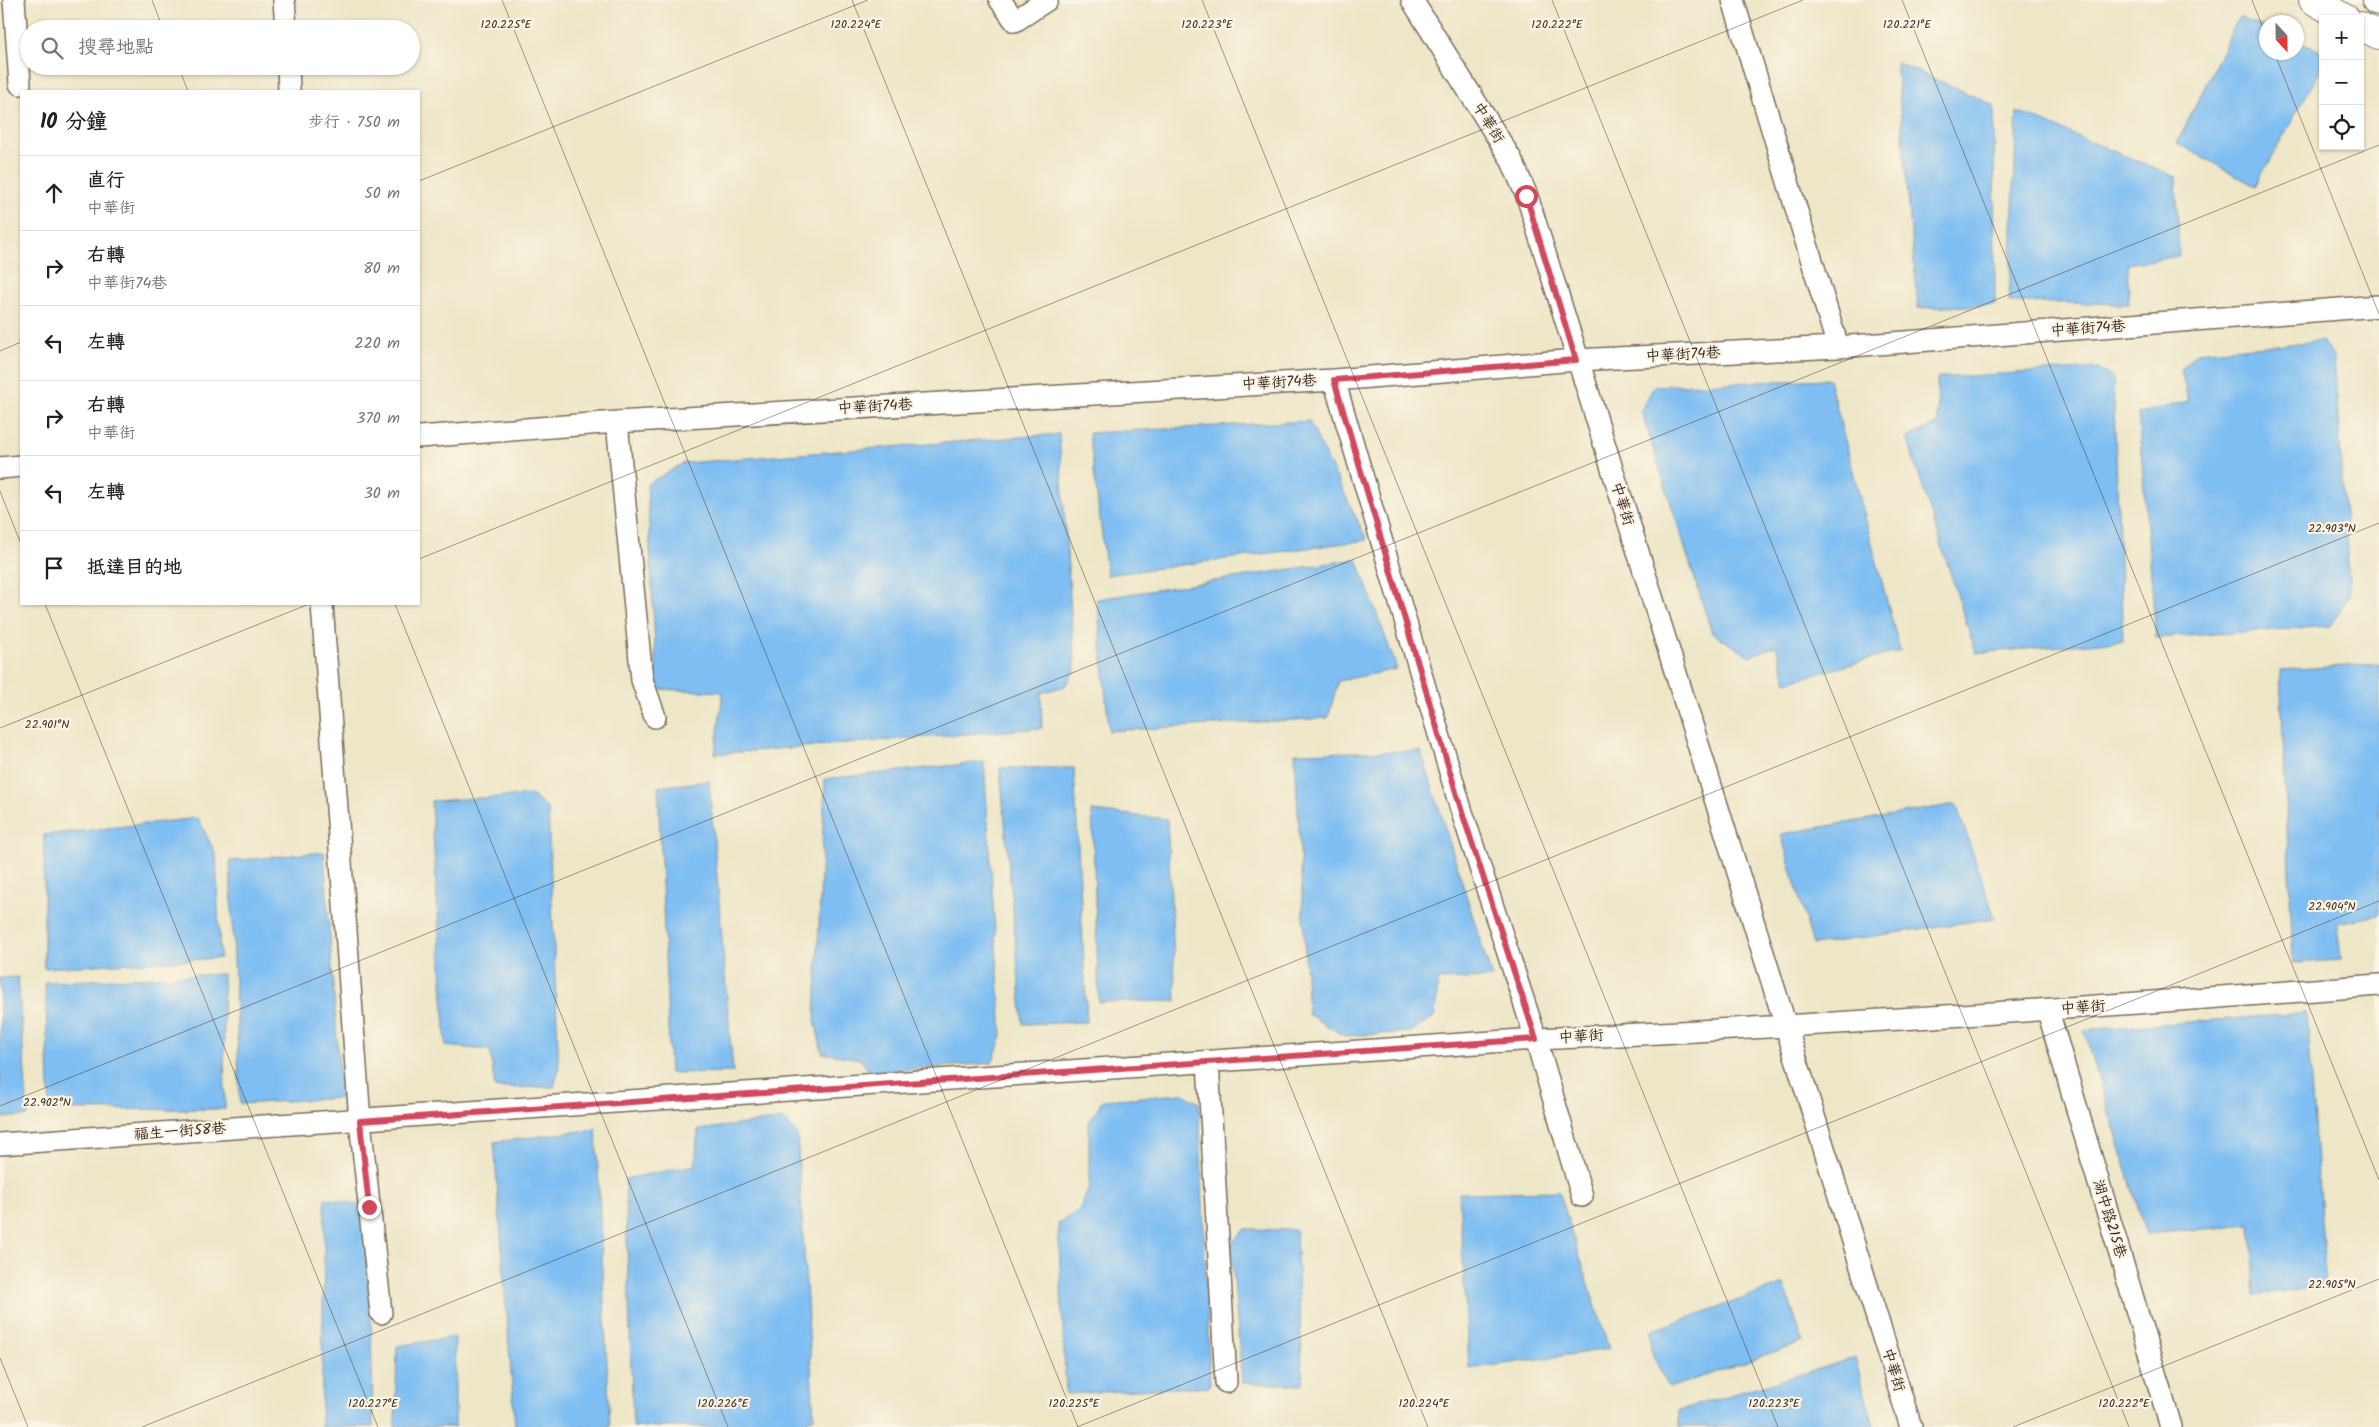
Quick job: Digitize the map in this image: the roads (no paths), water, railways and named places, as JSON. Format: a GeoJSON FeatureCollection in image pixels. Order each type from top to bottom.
{"type":"FeatureCollection","features":[{"type":"Feature","properties":{"kind":"main road"},"geometry":{"type":"LineString","coordinates":[[2313,0],[2339,15]]}},
{"type":"Feature","properties":{"kind":"main road"},"geometry":{"type":"LineString","coordinates":[[2364,28],[2379,35]]}},
{"type":"Feature","properties":{"kind":"street"},"geometry":{"type":"LineString","coordinates":[[14,0],[20,84]]}},
{"type":"Feature","properties":{"kind":"street"},"geometry":{"type":"LineString","coordinates":[[284,0],[285,20]]}},
{"type":"Feature","properties":{"kind":"street"},"geometry":{"type":"LineString","coordinates":[[1000,0],[1015,21],[1047,0]]}},
{"type":"Feature","properties":{"kind":"street","name":"中華街"},"geometry":{"type":"LineString","coordinates":[[1412,0],[1511,159],[1526,196],[1911,1427]]}},
{"type":"Feature","properties":{"kind":"street"},"geometry":{"type":"LineString","coordinates":[[1733,0],[1838,347]]}},
{"type":"Feature","properties":{"kind":"street"},"geometry":{"type":"LineString","coordinates":[[289,75],[290,90]]}},
{"type":"Feature","properties":{"kind":"street","name":"中華街74巷"},"geometry":{"type":"LineString","coordinates":[[420,437],[617,422],[1334,380],[1576,360],[1838,347],[2379,306]]}},
{"type":"Feature","properties":{"kind":"street"},"geometry":{"type":"LineString","coordinates":[[1334,380],[1461,809],[1536,1039],[1582,1196]]}},
{"type":"Feature","properties":{"kind":"street"},"geometry":{"type":"LineString","coordinates":[[617,422],[642,680],[655,717]]}},
{"type":"Feature","properties":{"kind":"street"},"geometry":{"type":"LineString","coordinates":[[0,468],[20,466]]}},
{"type":"Feature","properties":{"kind":"street"},"geometry":{"type":"LineString","coordinates":[[322,605],[360,1121],[381,1313]]}},
{"type":"Feature","properties":{"kind":"street","name":"中華街"},"geometry":{"type":"LineString","coordinates":[[360,1121],[1536,1039],[1786,1028],[2048,1011],[2379,985]]}},
{"type":"Feature","properties":{"kind":"street","name":"湖中路215巷"},"geometry":{"type":"LineString","coordinates":[[2048,1011],[2171,1427]]}},
{"type":"Feature","properties":{"kind":"street"},"geometry":{"type":"LineString","coordinates":[[1208,1062],[1226,1382]]}},
{"type":"Feature","properties":{"kind":"street","name":"福生一街58巷"},"geometry":{"type":"LineString","coordinates":[[0,1144],[360,1121]]}},
{"type":"Feature","properties":{"kind":"water"},"geometry":{"type":"Polygon","coordinates":[[[2239,17],[2259,25],[2259,60],[2304,60],[2304,44],[2319,50],[2319,73],[2255,186],[2177,143],[2239,17]]]}},
{"type":"Feature","properties":{"kind":"water"},"geometry":{"type":"Polygon","coordinates":[[[1896,62],[1994,105],[1995,305],[1918,308],[1896,62]]]}},
{"type":"Feature","properties":{"kind":"water"},"geometry":{"type":"Polygon","coordinates":[[[2017,111],[2176,177],[2179,256],[2128,264],[2129,304],[2009,302],[2017,111]]]}},
{"type":"Feature","properties":{"kind":"water"},"geometry":{"type":"Polygon","coordinates":[[[2322,341],[2334,357],[2350,594],[2331,626],[2156,638],[2138,414],[2188,401],[2181,369],[2197,352],[2322,341]]]}},
{"type":"Feature","properties":{"kind":"water"},"geometry":{"type":"Polygon","coordinates":[[[2098,368],[2113,379],[2123,641],[1976,653],[1907,438],[1938,423],[1937,378],[2098,368]]]}},
{"type":"Feature","properties":{"kind":"water"},"geometry":{"type":"Polygon","coordinates":[[[1829,379],[1900,651],[1787,682],[1776,646],[1750,656],[1712,633],[1641,410],[1654,386],[1829,379]]]}},
{"type":"Feature","properties":{"kind":"water"},"geometry":{"type":"Polygon","coordinates":[[[1309,421],[1367,540],[1107,575],[1089,433],[1309,421]]]}},
{"type":"Feature","properties":{"kind":"water"},"geometry":{"type":"Polygon","coordinates":[[[1059,434],[1075,671],[1065,686],[1041,693],[1042,728],[715,754],[723,692],[657,689],[647,484],[684,463],[1059,434]]]}},
{"type":"Feature","properties":{"kind":"water"},"geometry":{"type":"Polygon","coordinates":[[[1357,559],[1397,669],[1338,681],[1328,718],[1109,731],[1097,599],[1357,559]]]}},
{"type":"Feature","properties":{"kind":"water"},"geometry":{"type":"Polygon","coordinates":[[[2379,664],[2379,915],[2337,923],[2341,960],[2293,963],[2280,670],[2379,664]]]}},
{"type":"Feature","properties":{"kind":"water"},"geometry":{"type":"Polygon","coordinates":[[[1421,751],[1492,978],[1438,980],[1435,1016],[1411,1032],[1344,1036],[1308,1014],[1295,753],[1421,751]]]}},
{"type":"Feature","properties":{"kind":"water"},"geometry":{"type":"Polygon","coordinates":[[[984,762],[1002,1036],[992,1063],[870,1072],[860,1059],[822,1053],[815,1020],[825,779],[984,762]]]}},
{"type":"Feature","properties":{"kind":"water"},"geometry":{"type":"Polygon","coordinates":[[[1000,768],[1074,768],[1087,1022],[1023,1024],[1000,768]]]}},
{"type":"Feature","properties":{"kind":"water"},"geometry":{"type":"Polygon","coordinates":[[[709,781],[733,1072],[670,1073],[658,787],[709,781]]]}},
{"type":"Feature","properties":{"kind":"water"},"geometry":{"type":"Polygon","coordinates":[[[531,795],[548,809],[559,1070],[554,1087],[495,1088],[490,1050],[446,1046],[431,801],[531,795]]]}},
{"type":"Feature","properties":{"kind":"water"},"geometry":{"type":"Polygon","coordinates":[[[1956,804],[1995,918],[1813,945],[1781,834],[1956,804]]]}},
{"type":"Feature","properties":{"kind":"water"},"geometry":{"type":"Polygon","coordinates":[[[1092,811],[1167,819],[1176,1001],[1099,1002],[1092,811]]]}},
{"type":"Feature","properties":{"kind":"water"},"geometry":{"type":"Polygon","coordinates":[[[198,818],[216,855],[220,958],[44,968],[44,835],[198,818]]]}},
{"type":"Feature","properties":{"kind":"water"},"geometry":{"type":"Polygon","coordinates":[[[324,852],[341,1098],[240,1104],[230,861],[324,852]]]}},
{"type":"Feature","properties":{"kind":"water"},"geometry":{"type":"Polygon","coordinates":[[[223,974],[225,1109],[50,1110],[45,982],[223,974]]]}},
{"type":"Feature","properties":{"kind":"water"},"geometry":{"type":"Polygon","coordinates":[[[18,977],[28,1116],[0,1118],[0,978],[18,977]]]}},
{"type":"Feature","properties":{"kind":"water"},"geometry":{"type":"Polygon","coordinates":[[[2306,1013],[2326,1285],[2256,1295],[2251,1225],[2146,1234],[2084,1030],[2306,1013]]]}},
{"type":"Feature","properties":{"kind":"water"},"geometry":{"type":"Polygon","coordinates":[[[1183,1094],[1199,1103],[1210,1386],[1066,1394],[1058,1224],[1080,1209],[1089,1188],[1089,1122],[1103,1100],[1183,1094]]]}},
{"type":"Feature","properties":{"kind":"water"},"geometry":{"type":"Polygon","coordinates":[[[783,1119],[797,1134],[814,1417],[799,1427],[633,1427],[625,1179],[695,1165],[698,1130],[783,1119]]]}},
{"type":"Feature","properties":{"kind":"water"},"geometry":{"type":"Polygon","coordinates":[[[596,1129],[610,1427],[515,1427],[494,1142],[596,1129]]]}},
{"type":"Feature","properties":{"kind":"water"},"geometry":{"type":"Polygon","coordinates":[[[1559,1191],[1609,1349],[1469,1369],[1459,1193],[1559,1191]]]}},
{"type":"Feature","properties":{"kind":"water"},"geometry":{"type":"Polygon","coordinates":[[[325,1198],[369,1207],[373,1427],[321,1427],[325,1198]]]}},
{"type":"Feature","properties":{"kind":"water"},"geometry":{"type":"Polygon","coordinates":[[[1246,1229],[1296,1230],[1303,1385],[1242,1383],[1231,1243],[1246,1229]]]}},
{"type":"Feature","properties":{"kind":"water"},"geometry":{"type":"Polygon","coordinates":[[[1784,1284],[1803,1342],[1669,1388],[1651,1352],[1651,1331],[1784,1284]]]}},
{"type":"Feature","properties":{"kind":"water"},"geometry":{"type":"Polygon","coordinates":[[[455,1337],[455,1427],[395,1427],[397,1346],[455,1337]]]}},
{"type":"Feature","properties":{"kind":"water"},"geometry":{"type":"Polygon","coordinates":[[[1855,1358],[1874,1427],[1679,1427],[1679,1410],[1855,1358]]]}}]}
